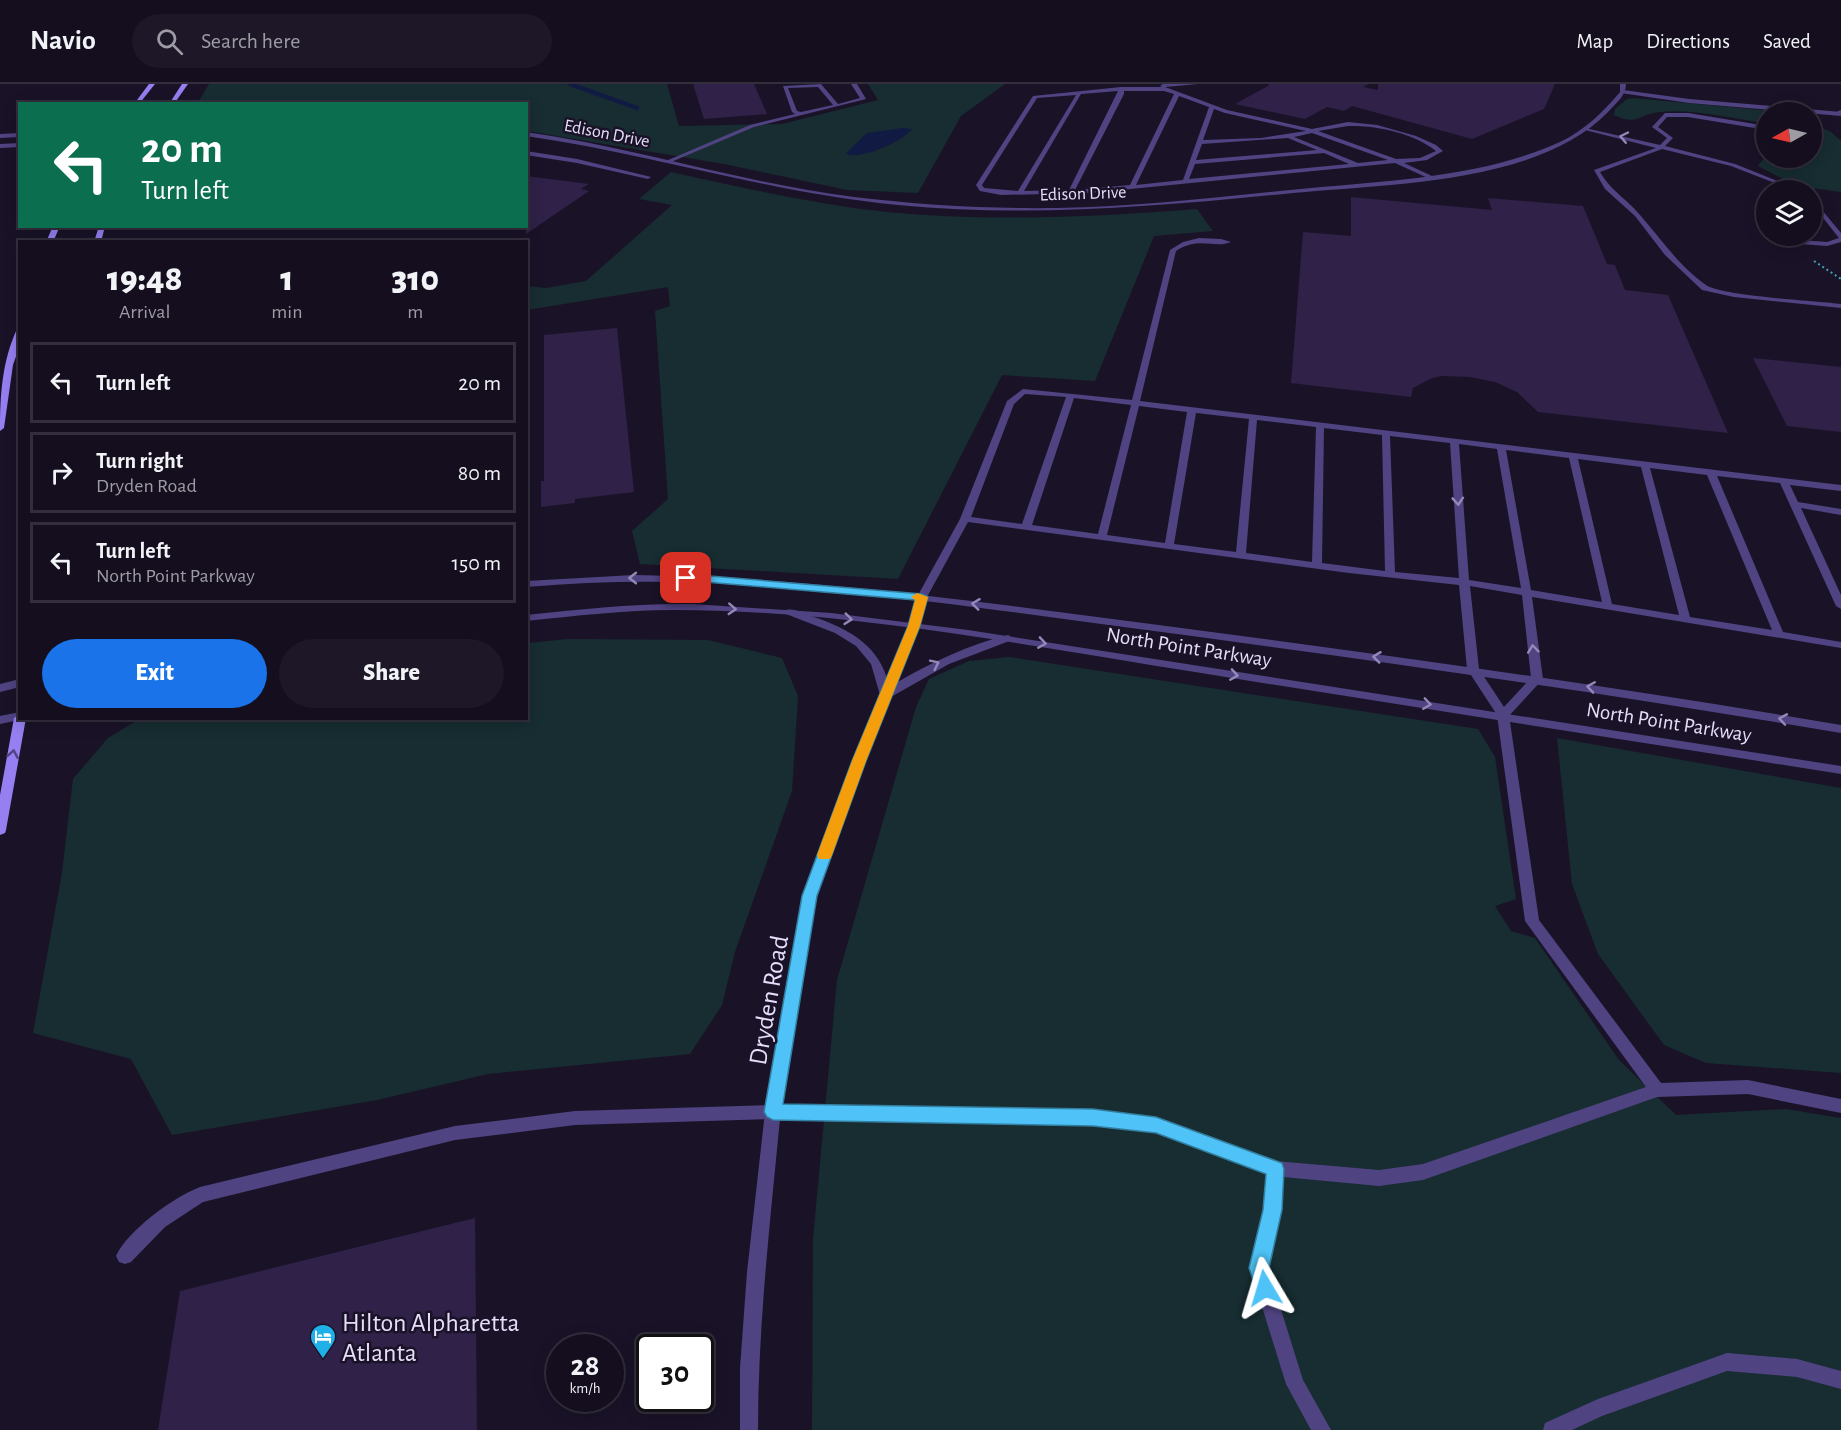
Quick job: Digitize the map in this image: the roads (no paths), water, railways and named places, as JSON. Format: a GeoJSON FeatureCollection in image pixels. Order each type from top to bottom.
{"type":"FeatureCollection","features":[{"type":"Feature","properties":{"kind":"main road"},"geometry":{"type":"LineString","coordinates":[[138,102],[152,84]]}},
{"type":"Feature","properties":{"kind":"main road"},"geometry":{"type":"LineString","coordinates":[[172,102],[185,84]]}},
{"type":"Feature","properties":{"kind":"main road"},"geometry":{"type":"LineString","coordinates":[[0,429],[9,365],[18,337]]}},
{"type":"Feature","properties":{"kind":"main road"},"geometry":{"type":"LineString","coordinates":[[0,830],[19,720]]}},
{"type":"Feature","properties":{"kind":"street"},"geometry":{"type":"LineString","coordinates":[[669,161],[752,126],[863,99],[854,84]]}},
{"type":"Feature","properties":{"kind":"street"},"geometry":{"type":"LineString","coordinates":[[1195,84],[1035,97],[980,185],[982,189],[1001,193],[1071,192],[1423,159],[1440,151],[1435,145],[1362,124],[1335,125],[1288,136],[1199,142]]}},
{"type":"Feature","properties":{"kind":"street"},"geometry":{"type":"LineString","coordinates":[[1623,84],[1623,92],[1717,104],[1840,113]]}},
{"type":"Feature","properties":{"kind":"street"},"geometry":{"type":"LineString","coordinates":[[800,114],[795,112],[784,87],[819,85],[837,106]]}},
{"type":"Feature","properties":{"kind":"street"},"geometry":{"type":"LineString","coordinates":[[1149,87],[1165,89],[1212,107],[1314,131],[1397,161],[1430,177]]}},
{"type":"Feature","properties":{"kind":"street"},"geometry":{"type":"LineString","coordinates":[[1071,192],[1121,94],[1121,89]]}},
{"type":"Feature","properties":{"kind":"street"},"geometry":{"type":"LineString","coordinates":[[1020,193],[1080,92]]}},
{"type":"Feature","properties":{"kind":"street","name":"Edison Drive"},"geometry":{"type":"LineString","coordinates":[[528,134],[579,142],[846,197],[949,208],[1004,210],[1124,207],[1430,177],[1525,157],[1562,143],[1587,129],[1623,92]]}},
{"type":"Feature","properties":{"kind":"street"},"geometry":{"type":"LineString","coordinates":[[1132,187],[1177,94]]}},
{"type":"Feature","properties":{"kind":"street"},"geometry":{"type":"LineString","coordinates":[[1185,182],[1212,107]]}},
{"type":"Feature","properties":{"kind":"street"},"geometry":{"type":"LineString","coordinates":[[1756,126],[1688,115],[1665,115],[1655,127],[1670,138],[1660,148],[1596,171],[1607,188],[1637,215],[1667,254],[1705,288],[1734,295],[1841,306]]}},
{"type":"Feature","properties":{"kind":"street"},"geometry":{"type":"LineString","coordinates":[[1587,129],[1733,165],[1771,180]]}},
{"type":"Feature","properties":{"kind":"street"},"geometry":{"type":"LineString","coordinates":[[0,136],[18,135]]}},
{"type":"Feature","properties":{"kind":"street"},"geometry":{"type":"LineString","coordinates":[[1577,135],[1588,137]]}},
{"type":"Feature","properties":{"kind":"street"},"geometry":{"type":"LineString","coordinates":[[1288,136],[1358,165]]}},
{"type":"Feature","properties":{"kind":"street"},"geometry":{"type":"LineString","coordinates":[[1598,140],[1637,148],[1660,148]]}},
{"type":"Feature","properties":{"kind":"street"},"geometry":{"type":"LineString","coordinates":[[0,146],[18,145]]}},
{"type":"Feature","properties":{"kind":"street"},"geometry":{"type":"LineString","coordinates":[[1192,162],[1325,151]]}},
{"type":"Feature","properties":{"kind":"street"},"geometry":{"type":"LineString","coordinates":[[528,153],[578,161],[648,177]]}},
{"type":"Feature","properties":{"kind":"street"},"geometry":{"type":"LineString","coordinates":[[1822,213],[1841,239],[1822,244]]}},
{"type":"Feature","properties":{"kind":"street"},"geometry":{"type":"LineString","coordinates":[[1102,537],[1173,250],[1181,244],[1197,240],[1228,242]]}},
{"type":"Feature","properties":{"kind":"street","name":"Dryden Road"},"geometry":{"type":"LineString","coordinates":[[749,1430],[749,1368],[756,1272],[773,1112],[810,896],[859,761],[914,626],[922,597],[965,519],[1010,403],[1023,391],[1841,488]]}},
{"type":"Feature","properties":{"kind":"street"},"geometry":{"type":"LineString","coordinates":[[1026,527],[1071,395]]}},
{"type":"Feature","properties":{"kind":"street"},"geometry":{"type":"LineString","coordinates":[[1169,546],[1192,410]]}},
{"type":"Feature","properties":{"kind":"street"},"geometry":{"type":"LineString","coordinates":[[1241,555],[1253,418]]}},
{"type":"Feature","properties":{"kind":"street"},"geometry":{"type":"LineString","coordinates":[[1317,565],[1320,426]]}},
{"type":"Feature","properties":{"kind":"street"},"geometry":{"type":"LineString","coordinates":[[1386,434],[1390,573]]}},
{"type":"Feature","properties":{"kind":"street"},"geometry":{"type":"LineString","coordinates":[[1454,442],[1473,669],[1503,715],[1532,921],[1656,1090]]}},
{"type":"Feature","properties":{"kind":"street"},"geometry":{"type":"LineString","coordinates":[[1501,448],[1527,594],[1537,679],[1503,715]]}},
{"type":"Feature","properties":{"kind":"street"},"geometry":{"type":"LineString","coordinates":[[1573,457],[1608,607]]}},
{"type":"Feature","properties":{"kind":"street"},"geometry":{"type":"LineString","coordinates":[[1645,465],[1686,620]]}},
{"type":"Feature","properties":{"kind":"street"},"geometry":{"type":"LineString","coordinates":[[1711,473],[1779,635]]}},
{"type":"Feature","properties":{"kind":"street"},"geometry":{"type":"LineString","coordinates":[[1784,481],[1841,606]]}},
{"type":"Feature","properties":{"kind":"street"},"geometry":{"type":"LineString","coordinates":[[1794,504],[1841,512]]}},
{"type":"Feature","properties":{"kind":"street"},"geometry":{"type":"LineString","coordinates":[[965,519],[1464,582],[1841,645]]}},
{"type":"Feature","properties":{"kind":"street","name":"North Point Parkway"},"geometry":{"type":"LineString","coordinates":[[528,584],[580,578],[707,578],[922,597],[1473,669],[1694,703],[1841,729]]}},
{"type":"Feature","properties":{"kind":"street","name":"North Point Parkway"},"geometry":{"type":"LineString","coordinates":[[528,618],[591,611],[689,607],[790,612],[914,626],[1008,638],[1841,770]]}},
{"type":"Feature","properties":{"kind":"street"},"geometry":{"type":"LineString","coordinates":[[790,612],[844,632],[866,648],[878,666],[886,695],[924,670],[947,659],[1008,638]]}},
{"type":"Feature","properties":{"kind":"street"},"geometry":{"type":"LineString","coordinates":[[0,688],[18,684]]}},
{"type":"Feature","properties":{"kind":"street"},"geometry":{"type":"LineString","coordinates":[[0,720],[18,717]]}},
{"type":"Feature","properties":{"kind":"street"},"geometry":{"type":"LineString","coordinates":[[125,1256],[145,1232],[200,1195],[454,1133],[574,1118],[773,1112],[1093,1118],[1156,1125],[1275,1169],[1379,1178],[1423,1172],[1656,1090],[1748,1087],[1841,1106]]}},
{"type":"Feature","properties":{"kind":"street"},"geometry":{"type":"LineString","coordinates":[[1275,1169],[1273,1210],[1259,1268],[1295,1384],[1322,1430]]}},
{"type":"Feature","properties":{"kind":"street"},"geometry":{"type":"LineString","coordinates":[[1552,1430],[1598,1408],[1726,1362],[1797,1368],[1841,1380]]}},
{"type":"Feature","properties":{"kind":"water"},"geometry":{"type":"Polygon","coordinates":[[[912,129],[901,139],[883,148],[864,154],[849,155],[846,153],[867,133],[912,129]]]}},
{"type":"Feature","properties":{"kind":"waterway"},"geometry":{"type":"LineString","coordinates":[[570,84],[637,108]]}},
{"type":"Feature","properties":{"kind":"place","name":"Hilton Alpharetta Atlanta"},"geometry":{"type":"Point","coordinates":[323,1360]}}]}
